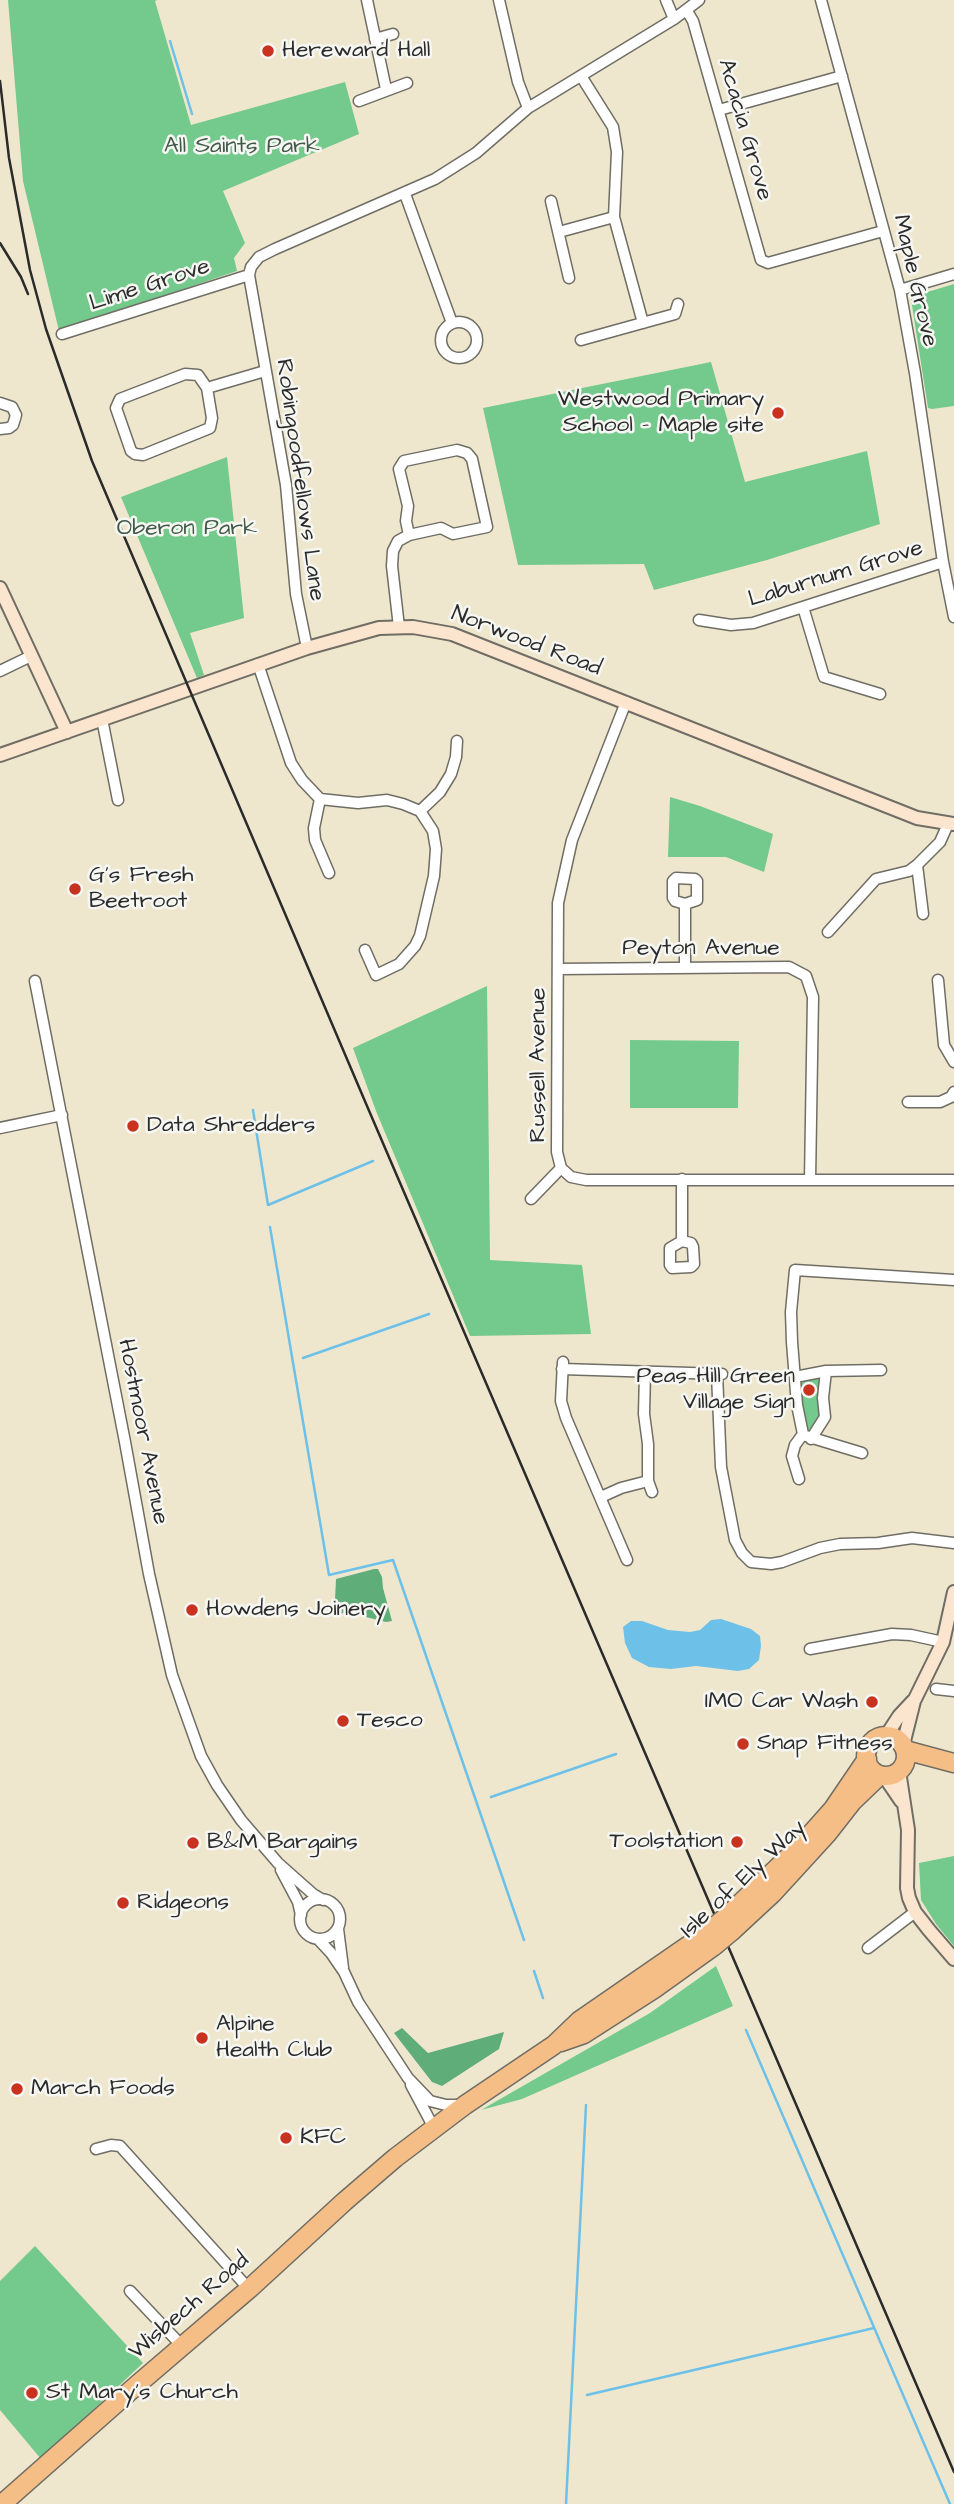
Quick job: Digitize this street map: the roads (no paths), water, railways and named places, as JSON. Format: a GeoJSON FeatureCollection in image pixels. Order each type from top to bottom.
{"type":"FeatureCollection","features":[{"type":"Feature","properties":{"kind":"highway"},"geometry":{"type":"LineString","coordinates":[[896,1763],[898,1740],[886,1736],[872,1742],[867,1753],[872,1769],[896,1763],[945,1761]]}},
{"type":"Feature","properties":{"kind":"highway","name":"Isle of Ely Way"},"geometry":{"type":"LineString","coordinates":[[729,1924],[833,1809],[867,1759]]}},
{"type":"Feature","properties":{"kind":"highway","name":"Isle of Ely Way"},"geometry":{"type":"LineString","coordinates":[[345,2201],[434,2128],[554,2045],[579,2021],[711,1939],[773,1893],[852,1802],[896,1763]]}},
{"type":"Feature","properties":{"kind":"highway","name":"Wisbech Road"},"geometry":{"type":"LineString","coordinates":[[2,2504],[249,2289],[345,2201]]}},
{"type":"Feature","properties":{"kind":"street"},"geometry":{"type":"LineString","coordinates":[[367,0],[386,89]]}},
{"type":"Feature","properties":{"kind":"street"},"geometry":{"type":"LineString","coordinates":[[499,0],[518,82],[528,108]]}},
{"type":"Feature","properties":{"kind":"street"},"geometry":{"type":"LineString","coordinates":[[666,0],[674,19]]}},
{"type":"Feature","properties":{"kind":"street"},"geometry":{"type":"LineString","coordinates":[[249,275],[251,267],[259,257],[435,180],[477,153],[528,108],[687,11],[699,0]]}},
{"type":"Feature","properties":{"kind":"street","name":"Maple Grove"},"geometry":{"type":"LineString","coordinates":[[821,0],[900,290],[954,617]]}},
{"type":"Feature","properties":{"kind":"street","name":"Acacia Grove"},"geometry":{"type":"LineString","coordinates":[[687,11],[693,21],[761,260],[768,263],[883,231]]}},
{"type":"Feature","properties":{"kind":"street"},"geometry":{"type":"LineString","coordinates":[[375,39],[393,34]]}},
{"type":"Feature","properties":{"kind":"street"},"geometry":{"type":"LineString","coordinates":[[581,76],[613,127],[618,152],[614,217],[643,323]]}},
{"type":"Feature","properties":{"kind":"street"},"geometry":{"type":"LineString","coordinates":[[719,110],[842,76]]}},
{"type":"Feature","properties":{"kind":"street"},"geometry":{"type":"LineString","coordinates":[[359,101],[407,83]]}},
{"type":"Feature","properties":{"kind":"street"},"geometry":{"type":"LineString","coordinates":[[405,194],[452,323]]}},
{"type":"Feature","properties":{"kind":"street"},"geometry":{"type":"LineString","coordinates":[[551,201],[569,278]]}},
{"type":"Feature","properties":{"kind":"street"},"geometry":{"type":"LineString","coordinates":[[559,232],[614,217]]}},
{"type":"Feature","properties":{"kind":"street"},"geometry":{"type":"LineString","coordinates":[[900,290],[954,274]]}},
{"type":"Feature","properties":{"kind":"street","name":"Lime Grove"},"geometry":{"type":"LineString","coordinates":[[62,334],[249,275]]}},
{"type":"Feature","properties":{"kind":"street","name":"Robingoodfellows Lane"},"geometry":{"type":"LineString","coordinates":[[249,275],[286,485],[296,594],[307,648]]}},
{"type":"Feature","properties":{"kind":"street"},"geometry":{"type":"LineString","coordinates":[[582,340],[675,314],[678,304]]}},
{"type":"Feature","properties":{"kind":"street"},"geometry":{"type":"LineString","coordinates":[[207,388],[265,371]]}},
{"type":"Feature","properties":{"kind":"street"},"geometry":{"type":"LineString","coordinates":[[185,374],[198,375],[207,388],[212,418],[210,428],[143,454],[135,454],[131,450],[116,408],[120,399],[185,374]]}},
{"type":"Feature","properties":{"kind":"street"},"geometry":{"type":"LineString","coordinates":[[0,403],[12,407],[16,415],[13,425],[0,429]]}},
{"type":"Feature","properties":{"kind":"street"},"geometry":{"type":"LineString","coordinates":[[399,627],[393,551],[398,541],[409,535],[441,528],[453,534],[487,527],[472,459],[467,453],[457,450],[404,461],[400,469],[408,506],[406,521],[409,535]]}},
{"type":"Feature","properties":{"kind":"street","name":"Laburnum Grove"},"geometry":{"type":"LineString","coordinates":[[699,620],[731,625],[753,623],[943,562]]}},
{"type":"Feature","properties":{"kind":"street"},"geometry":{"type":"LineString","coordinates":[[0,588],[67,732]]}},
{"type":"Feature","properties":{"kind":"street"},"geometry":{"type":"LineString","coordinates":[[803,607],[824,677],[880,694]]}},
{"type":"Feature","properties":{"kind":"street","name":"Norwood Road"},"geometry":{"type":"LineString","coordinates":[[0,755],[307,648],[360,633],[399,627],[431,629],[452,634],[895,809],[925,820],[951,824]]}},
{"type":"Feature","properties":{"kind":"street"},"geometry":{"type":"LineString","coordinates":[[0,671],[31,656]]}},
{"type":"Feature","properties":{"kind":"street"},"geometry":{"type":"LineString","coordinates":[[258,664],[291,763],[320,799],[358,803],[387,800],[420,811],[433,831],[436,849],[434,876],[420,936],[408,956],[399,964],[376,975],[365,950]]}},
{"type":"Feature","properties":{"kind":"street","name":"Russell Avenue"},"geometry":{"type":"LineString","coordinates":[[626,702],[572,841],[558,903],[558,1152],[561,1168],[571,1177],[586,1180],[954,1180]]}},
{"type":"Feature","properties":{"kind":"street"},"geometry":{"type":"LineString","coordinates":[[102,719],[118,800]]}},
{"type":"Feature","properties":{"kind":"street"},"geometry":{"type":"LineString","coordinates":[[420,811],[440,792],[451,774],[457,741]]}},
{"type":"Feature","properties":{"kind":"street"},"geometry":{"type":"LineString","coordinates":[[320,799],[314,828],[315,841],[329,873]]}},
{"type":"Feature","properties":{"kind":"street"},"geometry":{"type":"LineString","coordinates":[[828,932],[876,879],[909,871],[917,865],[940,842],[951,824]]}},
{"type":"Feature","properties":{"kind":"street"},"geometry":{"type":"LineString","coordinates":[[917,865],[923,914]]}},
{"type":"Feature","properties":{"kind":"street"},"geometry":{"type":"LineString","coordinates":[[685,904],[685,968]]}},
{"type":"Feature","properties":{"kind":"street","name":"Peyton Avenue"},"geometry":{"type":"LineString","coordinates":[[558,969],[789,968],[806,976],[813,997],[810,1180]]}},
{"type":"Feature","properties":{"kind":"street"},"geometry":{"type":"LineString","coordinates":[[938,980],[944,1045],[954,1062]]}},
{"type":"Feature","properties":{"kind":"street","name":"Hostmoor Avenue"},"geometry":{"type":"LineString","coordinates":[[35,981],[149,1574],[172,1675],[191,1733],[212,1776],[241,1820],[278,1863],[323,1900]]}},
{"type":"Feature","properties":{"kind":"street"},"geometry":{"type":"LineString","coordinates":[[908,1102],[940,1102],[951,1097],[954,1091]]}},
{"type":"Feature","properties":{"kind":"street"},"geometry":{"type":"LineString","coordinates":[[0,1128],[62,1115]]}},
{"type":"Feature","properties":{"kind":"street"},"geometry":{"type":"LineString","coordinates":[[531,1199],[561,1168]]}},
{"type":"Feature","properties":{"kind":"street"},"geometry":{"type":"LineString","coordinates":[[682,1179],[682,1241]]}},
{"type":"Feature","properties":{"kind":"street"},"geometry":{"type":"LineString","coordinates":[[807,1437],[797,1405],[791,1312],[794,1270],[954,1280]]}},
{"type":"Feature","properties":{"kind":"street"},"geometry":{"type":"LineString","coordinates":[[627,1560],[566,1418],[561,1401],[563,1365],[645,1372],[720,1374],[721,1467],[735,1540],[751,1562],[782,1562],[820,1548],[840,1544],[878,1544],[912,1538],[954,1543]]}},
{"type":"Feature","properties":{"kind":"street"},"geometry":{"type":"LineString","coordinates":[[795,1377],[826,1371],[881,1370]]}},
{"type":"Feature","properties":{"kind":"street"},"geometry":{"type":"LineString","coordinates":[[799,1479],[792,1456],[795,1445],[807,1437],[825,1417],[823,1398],[826,1371]]}},
{"type":"Feature","properties":{"kind":"street"},"geometry":{"type":"LineString","coordinates":[[645,1372],[644,1414],[648,1444],[648,1481],[652,1492]]}},
{"type":"Feature","properties":{"kind":"street"},"geometry":{"type":"LineString","coordinates":[[807,1437],[862,1453]]}},
{"type":"Feature","properties":{"kind":"street"},"geometry":{"type":"LineString","coordinates":[[601,1497],[648,1481]]}},
{"type":"Feature","properties":{"kind":"street"},"geometry":{"type":"LineString","coordinates":[[954,1592],[943,1642],[914,1701],[896,1763],[908,1830],[907,1888],[915,1912],[954,1959]]}},
{"type":"Feature","properties":{"kind":"street"},"geometry":{"type":"LineString","coordinates":[[810,1649],[892,1634],[943,1642]]}},
{"type":"Feature","properties":{"kind":"street"},"geometry":{"type":"LineString","coordinates":[[936,1689],[954,1691]]}},
{"type":"Feature","properties":{"kind":"street"},"geometry":{"type":"LineString","coordinates":[[886,1736],[899,1716],[914,1701]]}},
{"type":"Feature","properties":{"kind":"street","name":"Hostmoor Avenue"},"geometry":{"type":"LineString","coordinates":[[278,1863],[298,1902],[301,1914]]}},
{"type":"Feature","properties":{"kind":"street"},"geometry":{"type":"LineString","coordinates":[[344,1972],[338,1929],[339,1913],[332,1903],[323,1900],[309,1903],[301,1914],[305,1933],[318,1939],[331,1953],[344,1972],[358,2002],[408,2078],[430,2101],[446,2105],[465,2105]]}},
{"type":"Feature","properties":{"kind":"street"},"geometry":{"type":"LineString","coordinates":[[867,1948],[915,1912]]}},
{"type":"Feature","properties":{"kind":"street"},"geometry":{"type":"LineString","coordinates":[[318,1939],[331,1936],[338,1929]]}},
{"type":"Feature","properties":{"kind":"street"},"geometry":{"type":"LineString","coordinates":[[408,2078],[417,2100],[434,2128]]}},
{"type":"Feature","properties":{"kind":"street"},"geometry":{"type":"LineString","coordinates":[[96,2149],[111,2145],[120,2146],[249,2289]]}},
{"type":"Feature","properties":{"kind":"street"},"geometry":{"type":"LineString","coordinates":[[130,2291],[182,2346]]}},
{"type":"Feature","properties":{"kind":"water"},"geometry":{"type":"Polygon","coordinates":[[[721,1619],[751,1629],[760,1636],[759,1660],[749,1669],[738,1671],[696,1666],[671,1669],[649,1667],[632,1658],[625,1643],[623,1627],[631,1621],[690,1632],[700,1630],[711,1620],[721,1619]]]}},
{"type":"Feature","properties":{"kind":"waterway"},"geometry":{"type":"LineString","coordinates":[[170,41],[192,114]]}},
{"type":"Feature","properties":{"kind":"waterway"},"geometry":{"type":"LineString","coordinates":[[253,1110],[268,1205],[373,1161]]}},
{"type":"Feature","properties":{"kind":"waterway"},"geometry":{"type":"LineString","coordinates":[[270,1227],[329,1575],[393,1560],[524,1940]]}},
{"type":"Feature","properties":{"kind":"waterway"},"geometry":{"type":"LineString","coordinates":[[303,1358],[429,1314]]}},
{"type":"Feature","properties":{"kind":"waterway"},"geometry":{"type":"LineString","coordinates":[[491,1797],[616,1754]]}},
{"type":"Feature","properties":{"kind":"waterway"},"geometry":{"type":"LineString","coordinates":[[534,1971],[543,1998]]}},
{"type":"Feature","properties":{"kind":"waterway"},"geometry":{"type":"LineString","coordinates":[[746,2030],[950,2504]]}},
{"type":"Feature","properties":{"kind":"waterway"},"geometry":{"type":"LineString","coordinates":[[566,2504],[586,2105]]}},
{"type":"Feature","properties":{"kind":"waterway"},"geometry":{"type":"LineString","coordinates":[[587,2395],[874,2328]]}},
{"type":"Feature","properties":{"kind":"railway"},"geometry":{"type":"LineString","coordinates":[[0,81],[9,158],[30,270],[46,329],[92,461],[954,2472]]}},
{"type":"Feature","properties":{"kind":"railway"},"geometry":{"type":"LineString","coordinates":[[0,243],[28,294]]}},
{"type":"Feature","properties":{"kind":"place","name":"Hereward Hall"},"geometry":{"type":"Point","coordinates":[268,51]}},
{"type":"Feature","properties":{"kind":"place","name":"Westwood Primary School - Maple site"},"geometry":{"type":"Point","coordinates":[778,413]}},
{"type":"Feature","properties":{"kind":"place","name":"G's Fresh Beetroot"},"geometry":{"type":"Point","coordinates":[75,889]}},
{"type":"Feature","properties":{"kind":"place","name":"Data Shredders"},"geometry":{"type":"Point","coordinates":[133,1126]}},
{"type":"Feature","properties":{"kind":"place","name":"Peas Hill Green Village Sign"},"geometry":{"type":"Point","coordinates":[809,1390]}},
{"type":"Feature","properties":{"kind":"place","name":"Howdens Joinery"},"geometry":{"type":"Point","coordinates":[192,1610]}},
{"type":"Feature","properties":{"kind":"place","name":"IMO Car Wash"},"geometry":{"type":"Point","coordinates":[872,1702]}},
{"type":"Feature","properties":{"kind":"place","name":"Tesco"},"geometry":{"type":"Point","coordinates":[343,1721]}},
{"type":"Feature","properties":{"kind":"place","name":"Snap Fitness"},"geometry":{"type":"Point","coordinates":[743,1744]}},
{"type":"Feature","properties":{"kind":"place","name":"Toolstation"},"geometry":{"type":"Point","coordinates":[737,1842]}},
{"type":"Feature","properties":{"kind":"place","name":"B&M Bargains"},"geometry":{"type":"Point","coordinates":[193,1843]}},
{"type":"Feature","properties":{"kind":"place","name":"Ridgeons"},"geometry":{"type":"Point","coordinates":[123,1903]}},
{"type":"Feature","properties":{"kind":"place","name":"Alpine Health Club"},"geometry":{"type":"Point","coordinates":[202,2038]}},
{"type":"Feature","properties":{"kind":"place","name":"March Foods"},"geometry":{"type":"Point","coordinates":[17,2089]}},
{"type":"Feature","properties":{"kind":"place","name":"KFC"},"geometry":{"type":"Point","coordinates":[286,2138]}},
{"type":"Feature","properties":{"kind":"place","name":"St Mary's Church"},"geometry":{"type":"Point","coordinates":[32,2393]}},
{"type":"Feature","properties":{"kind":"park label","name":"All Saints Park"},"geometry":{"type":"Point","coordinates":[242,147]}},
{"type":"Feature","properties":{"kind":"park label","name":"Oberon Park"},"geometry":{"type":"Point","coordinates":[187,529]}}]}
